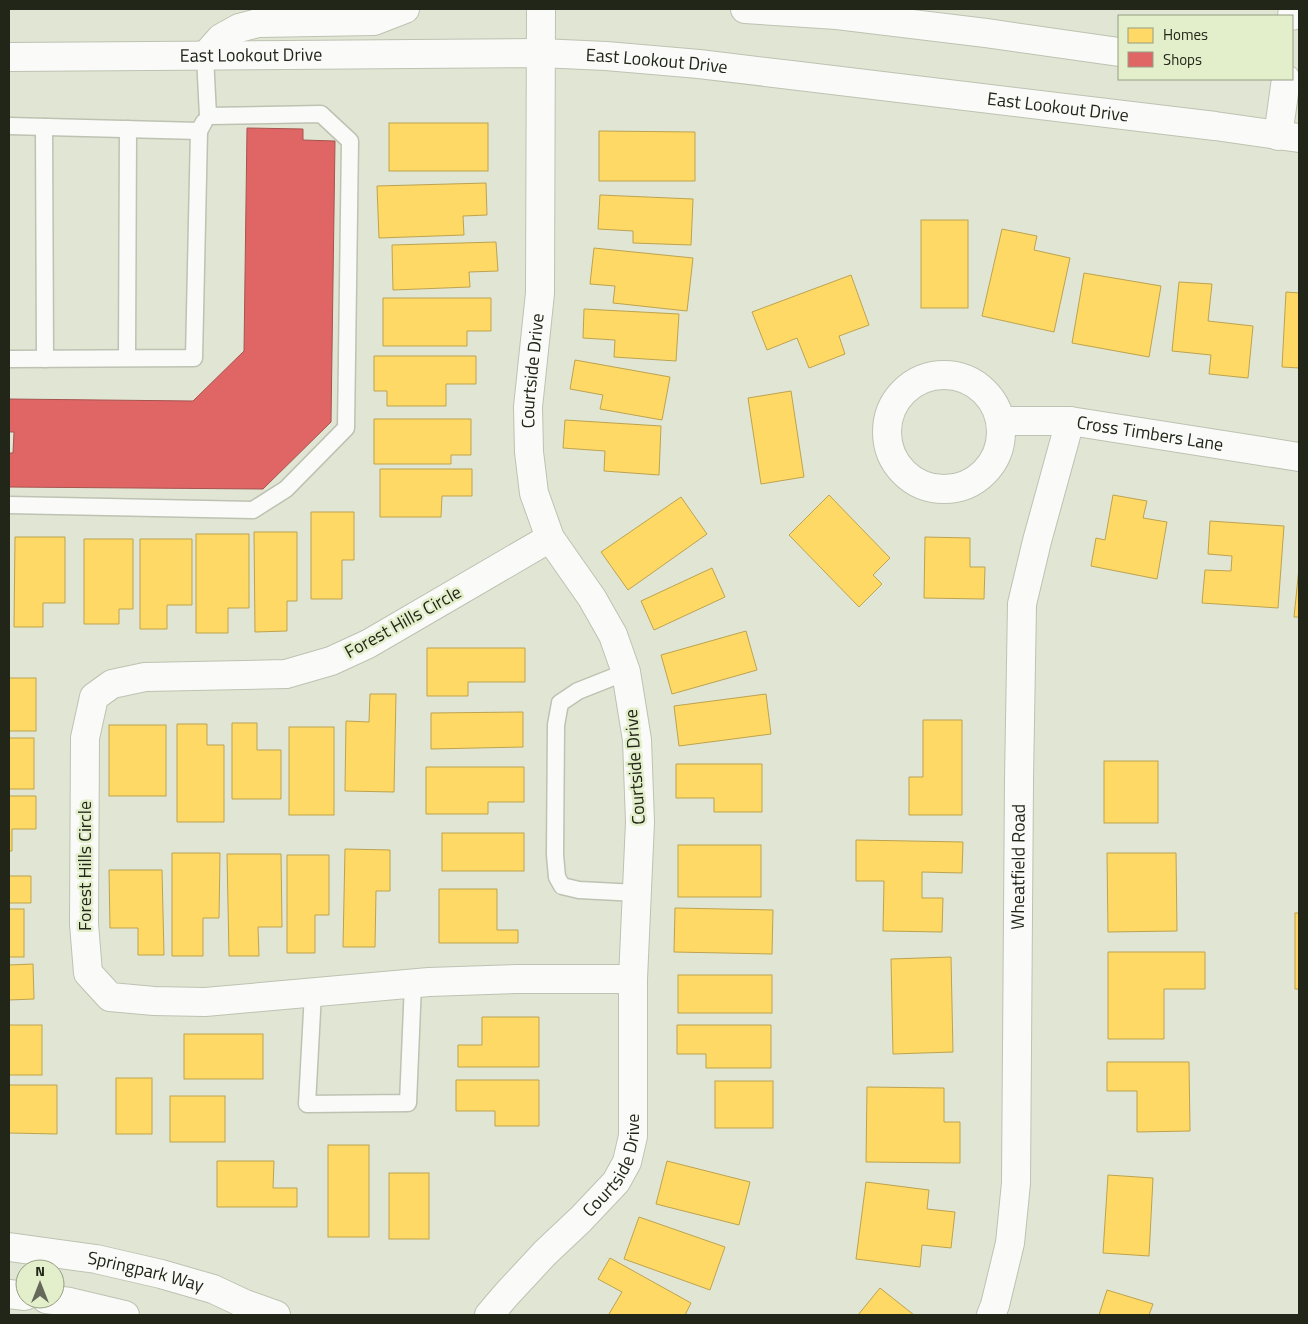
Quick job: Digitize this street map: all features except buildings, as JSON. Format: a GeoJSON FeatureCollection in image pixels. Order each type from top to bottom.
{"type":"FeatureCollection","features":[{"type":"Feature","properties":{"kind":"street"},"geometry":{"type":"LineString","coordinates":[[205,56],[221,38],[239,28],[258,23],[374,21],[406,9]]}},
{"type":"Feature","properties":{"kind":"street","name":"Courtside Drive"},"geometry":{"type":"LineString","coordinates":[[489,1315],[545,1253],[616,1182],[627,1162],[633,1136],[633,979],[640,822],[637,740],[626,672],[613,635],[592,598],[550,538],[534,493],[529,452],[528,407],[540,293],[541,9]]}},
{"type":"Feature","properties":{"kind":"street"},"geometry":{"type":"LineString","coordinates":[[746,9],[837,15],[986,33],[1118,52]]}},
{"type":"Feature","properties":{"kind":"street","name":"East Lookout Drive"},"geometry":{"type":"LineString","coordinates":[[9,57],[540,54],[615,57],[773,72],[1215,126],[1289,137]]}},
{"type":"Feature","properties":{"kind":"street"},"geometry":{"type":"LineString","coordinates":[[1286,80],[1289,137]]}},
{"type":"Feature","properties":{"kind":"street"},"geometry":{"type":"LineString","coordinates":[[940,374],[967,379],[989,396],[1001,421],[1000,448],[986,472],[962,487],[934,489],[908,478],[891,456],[885,429],[894,402],[913,382],[940,374]]}},
{"type":"Feature","properties":{"kind":"street","name":"Cross Timbers Lane"},"geometry":{"type":"LineString","coordinates":[[1001,421],[1070,421],[1299,458]]}},
{"type":"Feature","properties":{"kind":"street","name":"Wheatfield Road"},"geometry":{"type":"LineString","coordinates":[[991,1315],[1010,1243],[1016,1183],[1022,604],[1070,421]]}},
{"type":"Feature","properties":{"kind":"street","name":"Forest Hills Circle"},"geometry":{"type":"LineString","coordinates":[[550,538],[368,644],[331,662],[286,674],[145,677],[112,684],[94,697],[85,738],[84,924],[88,973],[110,997],[154,1001],[204,1002],[429,982],[517,979],[633,979]]}},
{"type":"Feature","properties":{"kind":"street","name":"Springpark Way"},"geometry":{"type":"LineString","coordinates":[[9,1248],[96,1259],[161,1274],[213,1289],[245,1304],[276,1315]]}},
{"type":"Feature","properties":{"kind":"street"},"geometry":{"type":"LineString","coordinates":[[65,1301],[124,1315]]}},
{"type":"Feature","properties":{"kind":"lane"},"geometry":{"type":"LineString","coordinates":[[9,359],[194,358],[199,131],[208,116],[205,56]]}},
{"type":"Feature","properties":{"kind":"lane"},"geometry":{"type":"LineString","coordinates":[[9,505],[253,510],[286,489],[346,428],[350,141],[321,114],[208,116]]}},
{"type":"Feature","properties":{"kind":"lane"},"geometry":{"type":"LineString","coordinates":[[9,126],[199,131]]}},
{"type":"Feature","properties":{"kind":"lane"},"geometry":{"type":"LineString","coordinates":[[44,127],[45,359]]}},
{"type":"Feature","properties":{"kind":"lane"},"geometry":{"type":"LineString","coordinates":[[127,358],[128,129]]}},
{"type":"Feature","properties":{"kind":"lane"},"geometry":{"type":"LineString","coordinates":[[626,672],[578,691],[560,703],[556,725],[555,855],[557,877],[562,886],[579,890],[637,893]]}},
{"type":"Feature","properties":{"kind":"lane"},"geometry":{"type":"LineString","coordinates":[[312,993],[308,1104],[408,1103],[413,984]]}}]}
